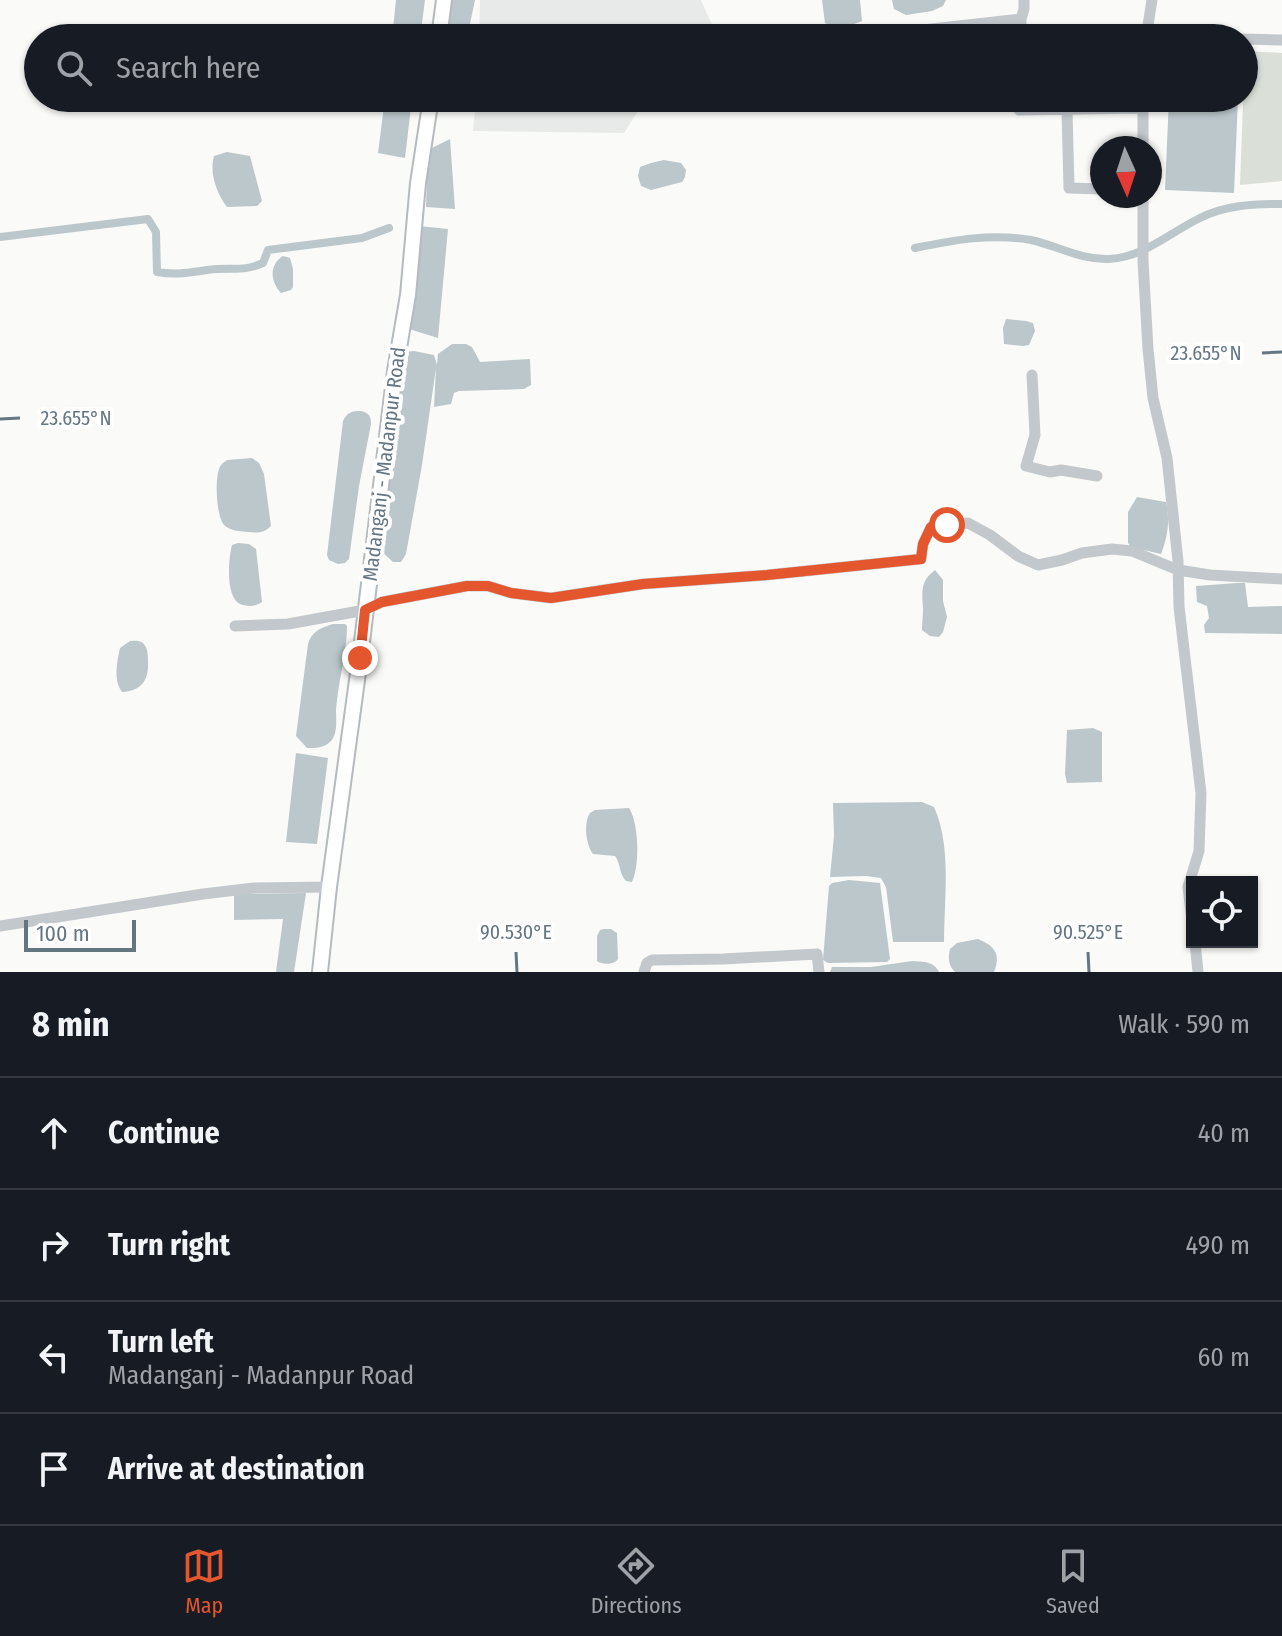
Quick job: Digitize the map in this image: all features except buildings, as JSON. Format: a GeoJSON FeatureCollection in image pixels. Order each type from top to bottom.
{"type":"FeatureCollection","features":[{"type":"Feature","properties":{"kind":"main road"},"geometry":{"type":"LineString","coordinates":[[441,24],[444,0]]}},
{"type":"Feature","properties":{"kind":"main road","name":"Madanganj - Madanpur Road"},"geometry":{"type":"LineString","coordinates":[[320,972],[429,112]]}},
{"type":"Feature","properties":{"kind":"street"},"geometry":{"type":"LineString","coordinates":[[1021,24],[1024,0]]}},
{"type":"Feature","properties":{"kind":"street"},"geometry":{"type":"LineString","coordinates":[[1148,24],[1152,0]]}},
{"type":"Feature","properties":{"kind":"street"},"geometry":{"type":"LineString","coordinates":[[966,24],[1021,19]]}},
{"type":"Feature","properties":{"kind":"street"},"geometry":{"type":"LineString","coordinates":[[1258,39],[1282,40]]}},
{"type":"Feature","properties":{"kind":"street"},"geometry":{"type":"LineString","coordinates":[[1067,112],[1069,188],[1090,189]]}},
{"type":"Feature","properties":{"kind":"street"},"geometry":{"type":"LineString","coordinates":[[1143,112],[1143,136]]}},
{"type":"Feature","properties":{"kind":"street"},"geometry":{"type":"LineString","coordinates":[[1143,208],[1148,349],[1153,398],[1167,458],[1179,607],[1201,793],[1199,851],[1191,876]]}},
{"type":"Feature","properties":{"kind":"street"},"geometry":{"type":"LineString","coordinates":[[1032,375],[1035,435],[1026,466],[1050,472],[1061,470],[1097,476]]}},
{"type":"Feature","properties":{"kind":"street"},"geometry":{"type":"LineString","coordinates":[[235,626],[288,624],[467,586],[488,586],[511,593],[551,598],[643,584],[921,559],[923,544],[931,527],[968,523],[1018,556],[1038,565],[1082,553],[1112,549],[1132,551],[1178,570],[1282,579]]}},
{"type":"Feature","properties":{"kind":"street"},"geometry":{"type":"LineString","coordinates":[[0,926],[203,894],[254,888],[329,887]]}},
{"type":"Feature","properties":{"kind":"street"},"geometry":{"type":"LineString","coordinates":[[1196,948],[1198,972]]}},
{"type":"Feature","properties":{"kind":"street"},"geometry":{"type":"LineString","coordinates":[[644,972],[647,963],[652,960],[817,954],[819,972]]}},
{"type":"Feature","properties":{"kind":"shaded area"},"geometry":{"type":"Polygon","coordinates":[[[396,0],[425,0],[422,24],[393,24],[396,0]]]}},
{"type":"Feature","properties":{"kind":"shaded area"},"geometry":{"type":"Polygon","coordinates":[[[447,0],[475,0],[470,24],[443,24],[447,0]]]}},
{"type":"Feature","properties":{"kind":"shaded area"},"geometry":{"type":"Polygon","coordinates":[[[480,0],[701,0],[712,24],[479,24],[480,0]]]}},
{"type":"Feature","properties":{"kind":"shaded area"},"geometry":{"type":"Polygon","coordinates":[[[822,0],[860,0],[862,21],[853,24],[825,23],[822,0]]]}},
{"type":"Feature","properties":{"kind":"shaded area"},"geometry":{"type":"Polygon","coordinates":[[[892,0],[946,0],[943,6],[932,11],[906,15],[894,9],[892,0]]]}},
{"type":"Feature","properties":{"kind":"shaded area"},"geometry":{"type":"Polygon","coordinates":[[[1258,52],[1282,53],[1282,181],[1240,185],[1243,112],[1258,112],[1258,52]]]}},
{"type":"Feature","properties":{"kind":"shaded area"},"geometry":{"type":"Polygon","coordinates":[[[383,112],[410,112],[405,158],[378,153],[383,112]]]}},
{"type":"Feature","properties":{"kind":"shaded area"},"geometry":{"type":"Polygon","coordinates":[[[475,112],[637,112],[624,133],[473,131],[475,112]]]}},
{"type":"Feature","properties":{"kind":"shaded area"},"geometry":{"type":"Polygon","coordinates":[[[1168,112],[1237,112],[1234,193],[1165,190],[1168,112]]]}},
{"type":"Feature","properties":{"kind":"shaded area"},"geometry":{"type":"Polygon","coordinates":[[[450,139],[455,209],[426,207],[428,150],[450,139]]]}},
{"type":"Feature","properties":{"kind":"shaded area"},"geometry":{"type":"Polygon","coordinates":[[[227,152],[250,156],[262,201],[257,206],[227,207],[220,196],[213,176],[214,156],[227,152]]]}},
{"type":"Feature","properties":{"kind":"shaded area"},"geometry":{"type":"Polygon","coordinates":[[[664,160],[681,163],[686,170],[682,182],[651,190],[641,186],[638,176],[640,167],[664,160]]]}},
{"type":"Feature","properties":{"kind":"shaded area"},"geometry":{"type":"Polygon","coordinates":[[[419,226],[448,229],[438,338],[409,329],[419,226]]]}},
{"type":"Feature","properties":{"kind":"shaded area"},"geometry":{"type":"Polygon","coordinates":[[[283,256],[290,258],[293,287],[281,293],[275,283],[273,268],[283,256]]]}},
{"type":"Feature","properties":{"kind":"shaded area"},"geometry":{"type":"Polygon","coordinates":[[[1006,319],[1033,323],[1035,331],[1029,345],[1004,344],[1006,319]]]}},
{"type":"Feature","properties":{"kind":"shaded area"},"geometry":{"type":"Polygon","coordinates":[[[452,344],[472,347],[480,362],[530,359],[531,385],[524,389],[459,391],[454,393],[451,404],[434,407],[436,368],[406,554],[401,562],[393,562],[378,548],[402,352],[434,355],[437,365],[438,354],[452,344]]]}},
{"type":"Feature","properties":{"kind":"shaded area"},"geometry":{"type":"Polygon","coordinates":[[[361,411],[369,415],[371,424],[349,559],[338,564],[329,560],[327,555],[343,421],[350,413],[361,411]]]}},
{"type":"Feature","properties":{"kind":"shaded area"},"geometry":{"type":"Polygon","coordinates":[[[252,458],[259,463],[264,474],[271,526],[258,532],[235,530],[224,525],[217,498],[221,465],[227,460],[252,458]]]}},
{"type":"Feature","properties":{"kind":"shaded area"},"geometry":{"type":"Polygon","coordinates":[[[1137,497],[1166,502],[1168,528],[1161,554],[1131,547],[1128,543],[1128,512],[1137,497]]]}},
{"type":"Feature","properties":{"kind":"shaded area"},"geometry":{"type":"Polygon","coordinates":[[[249,544],[256,549],[262,602],[255,605],[246,606],[233,596],[229,570],[232,545],[249,544]]]}},
{"type":"Feature","properties":{"kind":"shaded area"},"geometry":{"type":"Polygon","coordinates":[[[935,570],[943,580],[947,617],[939,637],[930,636],[922,630],[923,587],[935,570]]]}},
{"type":"Feature","properties":{"kind":"shaded area"},"geometry":{"type":"Polygon","coordinates":[[[1245,583],[1248,607],[1282,606],[1282,634],[1205,633],[1204,625],[1209,618],[1207,606],[1197,602],[1196,586],[1245,583]]]}},
{"type":"Feature","properties":{"kind":"shaded area"},"geometry":{"type":"Polygon","coordinates":[[[333,624],[347,626],[336,730],[326,745],[307,748],[296,736],[308,644],[317,631],[333,624]]]}},
{"type":"Feature","properties":{"kind":"shaded area"},"geometry":{"type":"Polygon","coordinates":[[[130,641],[140,641],[145,645],[148,668],[139,687],[122,692],[117,676],[118,659],[120,648],[130,641]]]}},
{"type":"Feature","properties":{"kind":"shaded area"},"geometry":{"type":"Polygon","coordinates":[[[1093,728],[1102,732],[1102,782],[1067,783],[1067,730],[1093,728]]]}},
{"type":"Feature","properties":{"kind":"shaded area"},"geometry":{"type":"Polygon","coordinates":[[[296,753],[328,758],[317,844],[286,842],[296,753]]]}},
{"type":"Feature","properties":{"kind":"shaded area"},"geometry":{"type":"Polygon","coordinates":[[[922,802],[934,807],[943,839],[946,873],[944,942],[893,942],[886,887],[881,878],[830,877],[833,803],[922,802]]]}},
{"type":"Feature","properties":{"kind":"shaded area"},"geometry":{"type":"Polygon","coordinates":[[[629,808],[637,844],[632,882],[624,878],[615,856],[593,854],[586,834],[590,813],[629,808]]]}},
{"type":"Feature","properties":{"kind":"shaded area"},"geometry":{"type":"Polygon","coordinates":[[[849,880],[880,883],[890,959],[887,962],[828,963],[823,960],[829,886],[849,880]]]}},
{"type":"Feature","properties":{"kind":"shaded area"},"geometry":{"type":"Polygon","coordinates":[[[306,893],[294,972],[276,972],[283,919],[234,920],[234,894],[306,893]]]}},
{"type":"Feature","properties":{"kind":"shaded area"},"geometry":{"type":"Polygon","coordinates":[[[604,929],[617,933],[618,959],[611,963],[597,961],[597,936],[604,929]]]}},
{"type":"Feature","properties":{"kind":"shaded area"},"geometry":{"type":"Polygon","coordinates":[[[978,939],[995,951],[997,960],[994,972],[955,972],[949,961],[950,949],[957,943],[978,939]]]}},
{"type":"Feature","properties":{"kind":"shaded area"},"geometry":{"type":"Polygon","coordinates":[[[912,961],[931,964],[939,972],[830,972],[832,967],[871,967],[912,961]]]}},
{"type":"Feature","properties":{"kind":"waterway"},"geometry":{"type":"LineString","coordinates":[[915,248],[959,240],[1002,237],[1031,240],[1079,255],[1109,259],[1145,249],[1218,211],[1250,205],[1282,204]]}},
{"type":"Feature","properties":{"kind":"waterway"},"geometry":{"type":"LineString","coordinates":[[0,237],[148,219],[156,232],[157,272],[180,273],[251,267],[263,263],[268,250],[362,238],[389,228]]}},
{"type":"Feature","properties":{"kind":"route"},"geometry":{"type":"LineString","coordinates":[[360,658],[365,610],[382,602],[467,586],[488,586],[511,593],[551,598],[643,584],[921,559],[923,544],[931,527],[947,525]]}}]}
